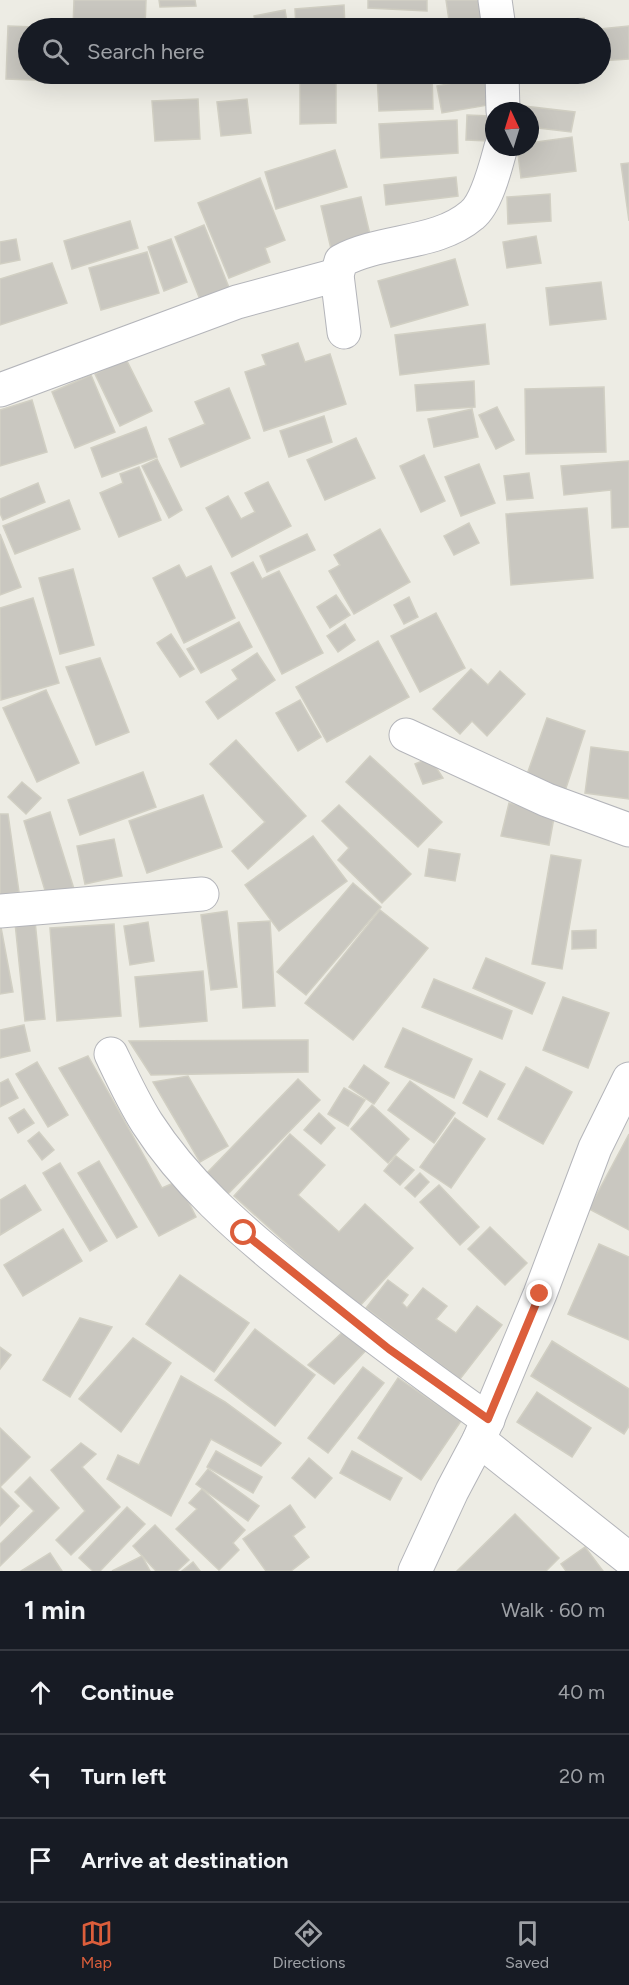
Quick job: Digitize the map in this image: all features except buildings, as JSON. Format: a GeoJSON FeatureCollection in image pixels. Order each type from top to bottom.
{"type":"FeatureCollection","features":[{"type":"Feature","properties":{"kind":"street"},"geometry":{"type":"LineString","coordinates":[[495,0],[498,18]]}},
{"type":"Feature","properties":{"kind":"street"},"geometry":{"type":"LineString","coordinates":[[502,84],[503,102]]}},
{"type":"Feature","properties":{"kind":"street"},"geometry":{"type":"LineString","coordinates":[[344,332],[337,275],[341,261],[383,245],[442,233],[474,214],[493,179],[499,156]]}},
{"type":"Feature","properties":{"kind":"street"},"geometry":{"type":"LineString","coordinates":[[0,390],[237,302],[337,275]]}},
{"type":"Feature","properties":{"kind":"street"},"geometry":{"type":"LineString","coordinates":[[406,735],[547,800],[629,830]]}},
{"type":"Feature","properties":{"kind":"street"},"geometry":{"type":"LineString","coordinates":[[0,911],[202,894]]}},
{"type":"Feature","properties":{"kind":"street"},"geometry":{"type":"LineString","coordinates":[[111,1054],[146,1122],[185,1173],[211,1202],[244,1233],[484,1430],[629,1559]]}},
{"type":"Feature","properties":{"kind":"street"},"geometry":{"type":"LineString","coordinates":[[415,1571],[452,1491],[484,1430],[540,1294],[595,1148],[629,1079]]}},
{"type":"Feature","properties":{"kind":"route"},"geometry":{"type":"LineString","coordinates":[[244,1233],[389,1349],[488,1419],[540,1294]]}}]}
